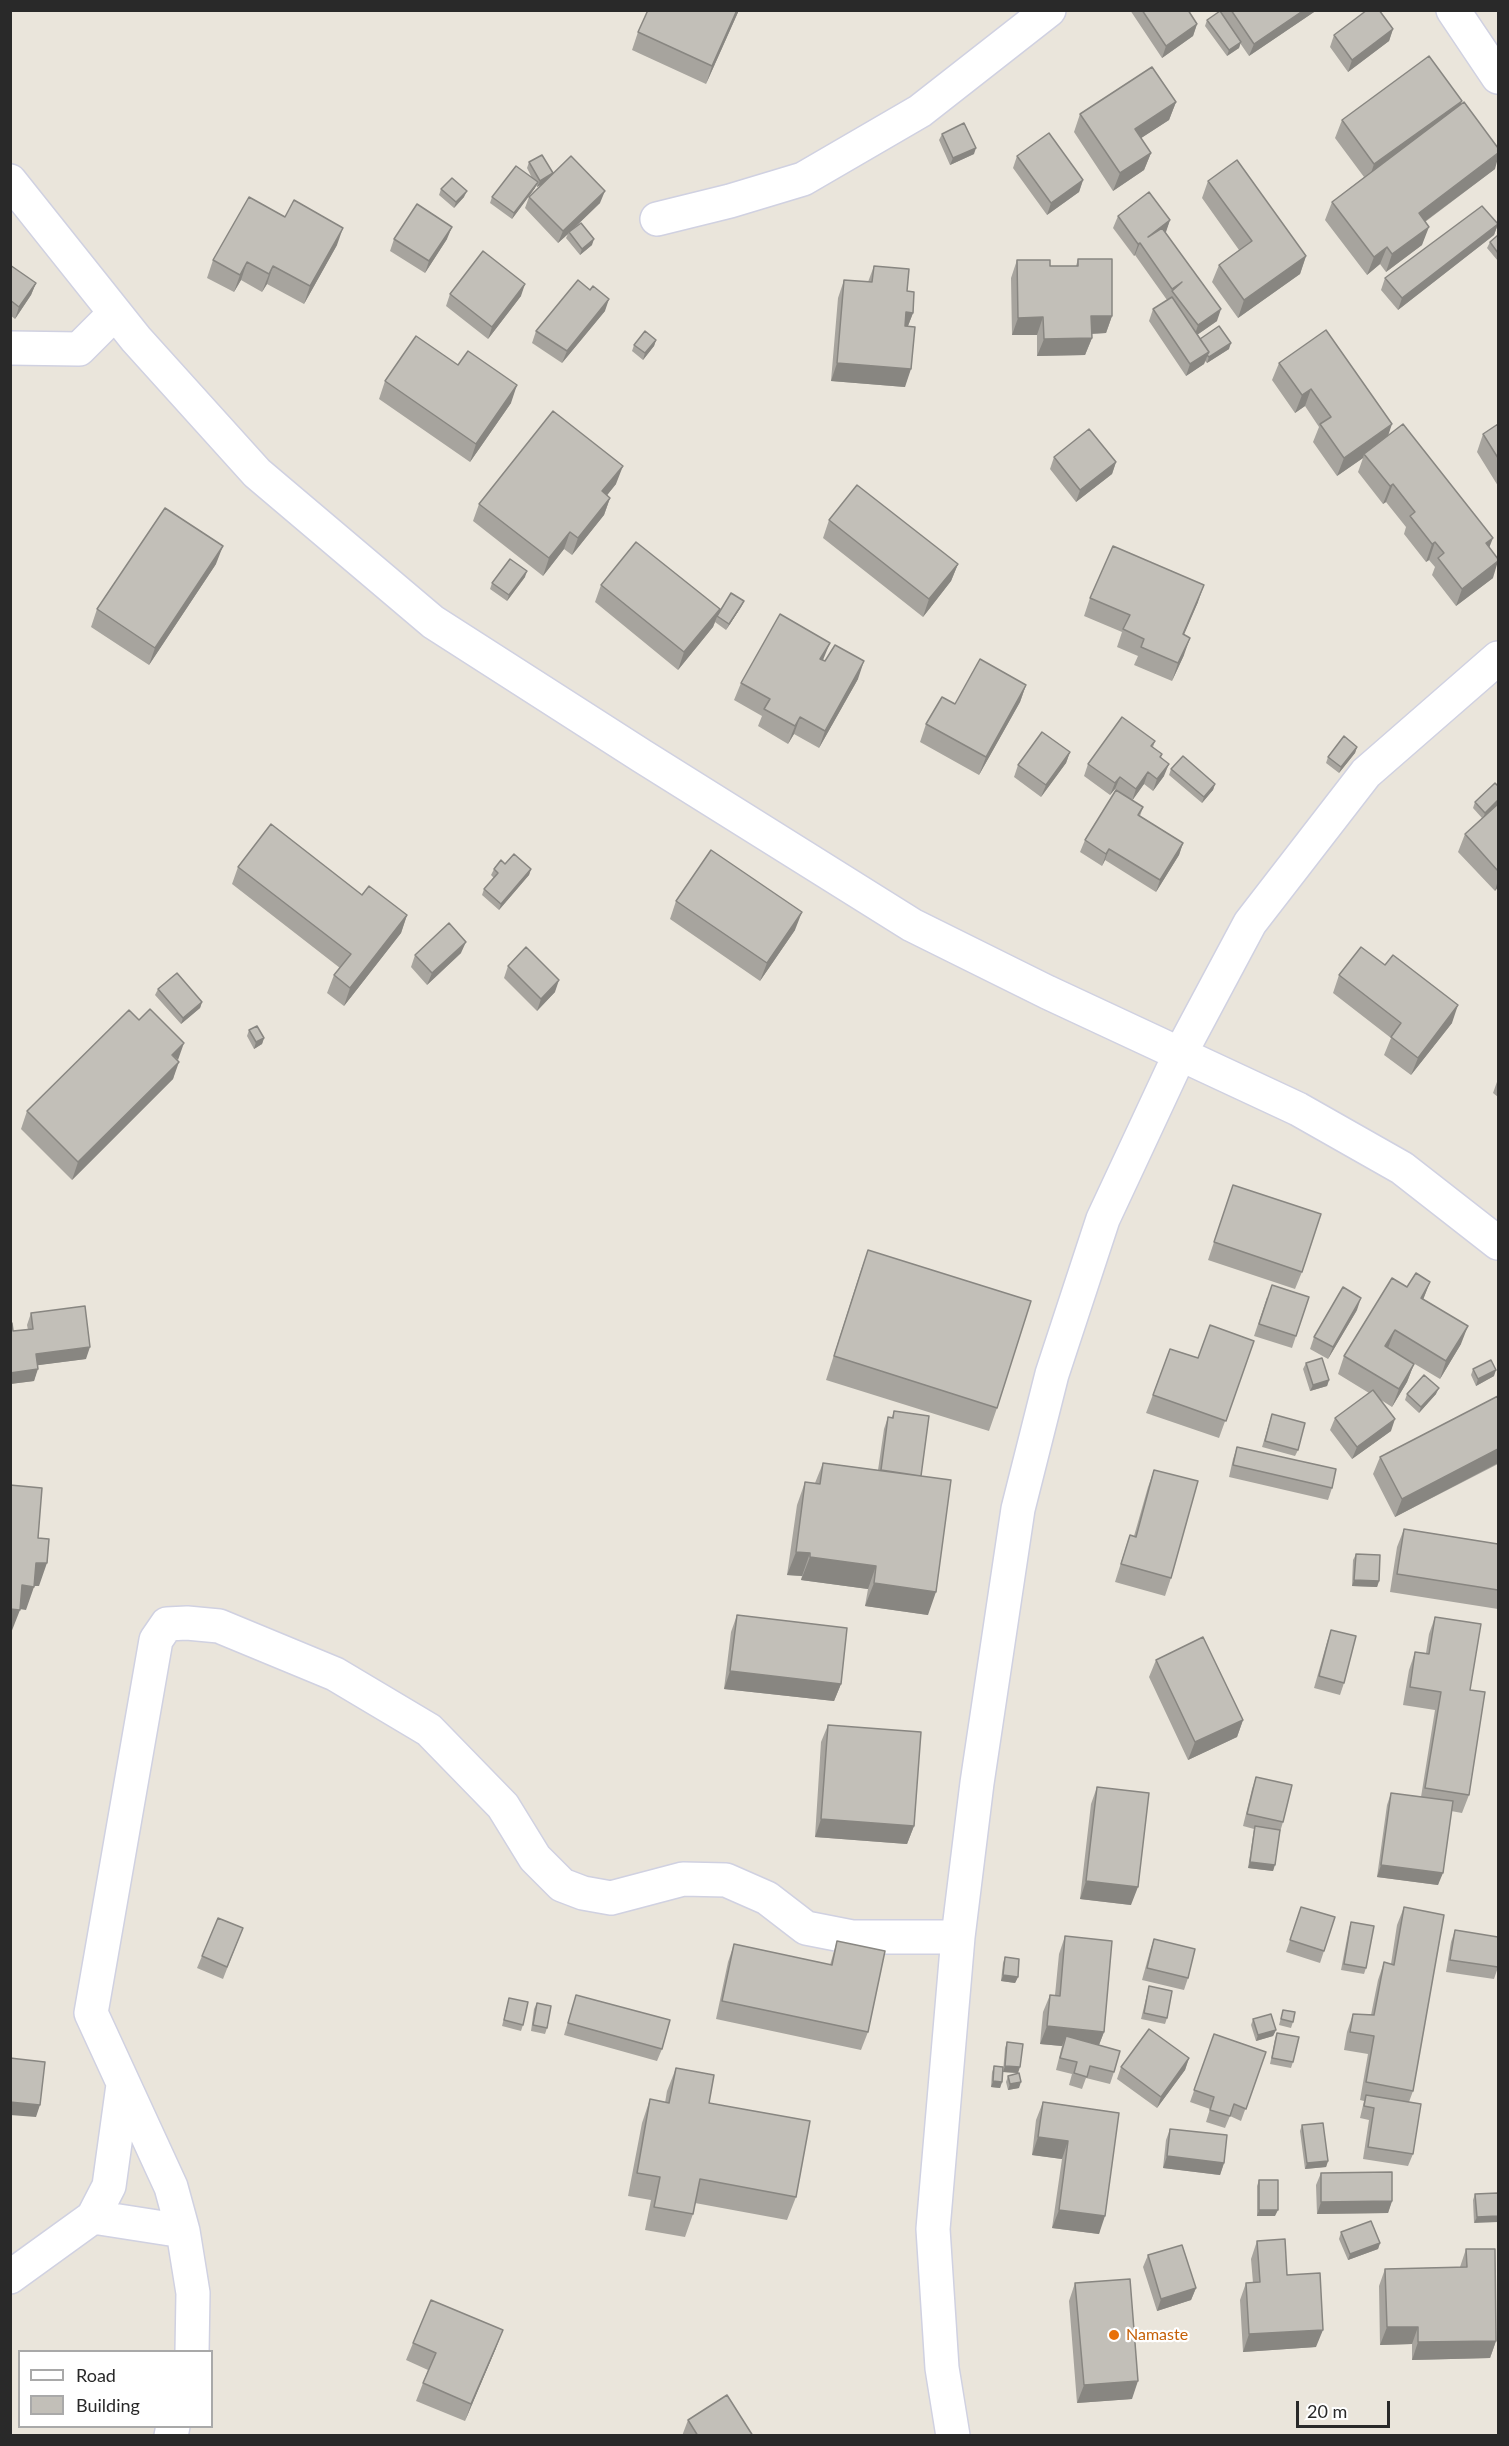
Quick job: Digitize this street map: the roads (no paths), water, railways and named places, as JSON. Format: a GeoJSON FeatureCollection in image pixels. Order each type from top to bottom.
{"type":"FeatureCollection","features":[{"type":"Feature","properties":{"kind":"street"},"geometry":{"type":"LineString","coordinates":[[657,219],[730,201],[803,179],[920,111],[1049,10]]}},
{"type":"Feature","properties":{"kind":"street"},"geometry":{"type":"LineString","coordinates":[[1453,10],[1498,77]]}},
{"type":"Feature","properties":{"kind":"street"},"geometry":{"type":"LineString","coordinates":[[10,181],[115,313],[257,473],[433,622],[652,763],[912,925],[1298,1110],[1402,1168],[1498,1242]]}},
{"type":"Feature","properties":{"kind":"street"},"geometry":{"type":"LineString","coordinates":[[10,348],[79,350],[115,313]]}},
{"type":"Feature","properties":{"kind":"street"},"geometry":{"type":"LineString","coordinates":[[953,2436],[942,2368],[933,2229],[958,1937],[977,1783],[1018,1509],[1052,1374],[1103,1219],[1180,1054],[1250,923],[1366,773],[1498,658]]}},
{"type":"Feature","properties":{"kind":"street"},"geometry":{"type":"LineString","coordinates":[[192,2350],[193,2293],[183,2231],[171,2187],[91,2013],[156,1640],[167,1624],[219,1626],[335,1674],[429,1730],[503,1806],[535,1858],[562,1885],[583,1893],[610,1898],[683,1879],[726,1880],[767,1898],[806,1928],[852,1937],[958,1937]]}},
{"type":"Feature","properties":{"kind":"street"},"geometry":{"type":"LineString","coordinates":[[10,2277],[93,2217],[109,2186],[123,2085]]}},
{"type":"Feature","properties":{"kind":"street"},"geometry":{"type":"LineString","coordinates":[[93,2217],[183,2231]]}},
{"type":"Feature","properties":{"kind":"place","name":"Namaste"},"geometry":{"type":"Point","coordinates":[1114,2335]}}]}
